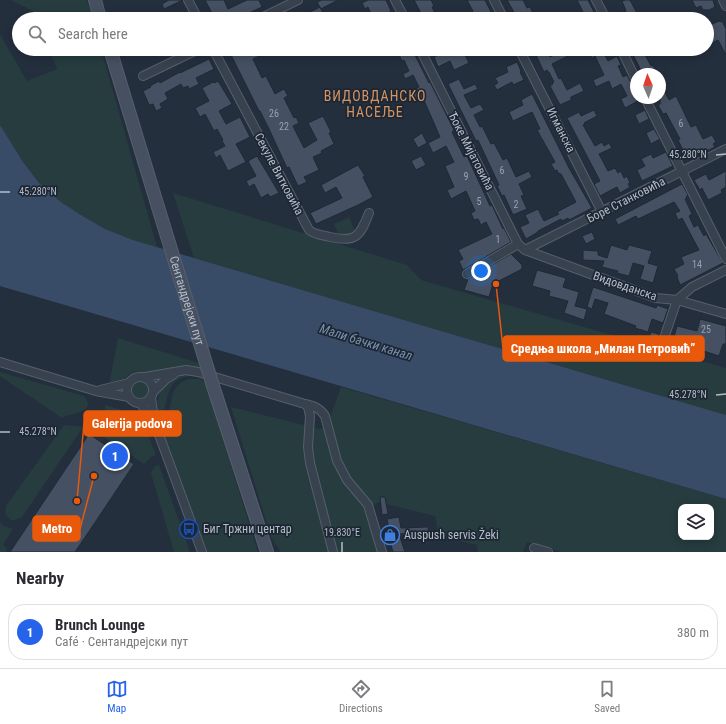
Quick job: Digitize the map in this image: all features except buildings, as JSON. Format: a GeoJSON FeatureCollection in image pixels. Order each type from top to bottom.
{"type":"FeatureCollection","features":[{"type":"Feature","properties":{"kind":"main road"},"geometry":{"type":"LineString","coordinates":[[94,0],[98,12]]}},
{"type":"Feature","properties":{"kind":"main road","name":"Сентандрејски пут"},"geometry":{"type":"LineString","coordinates":[[112,56],[213,386],[267,552]]}},
{"type":"Feature","properties":{"kind":"street"},"geometry":{"type":"LineString","coordinates":[[188,0],[194,12]]}},
{"type":"Feature","properties":{"kind":"street"},"geometry":{"type":"LineString","coordinates":[[273,12],[298,0]]}},
{"type":"Feature","properties":{"kind":"street"},"geometry":{"type":"LineString","coordinates":[[395,0],[401,12]]}},
{"type":"Feature","properties":{"kind":"street"},"geometry":{"type":"LineString","coordinates":[[494,0],[500,12]]}},
{"type":"Feature","properties":{"kind":"street"},"geometry":{"type":"LineString","coordinates":[[596,0],[602,12]]}},
{"type":"Feature","properties":{"kind":"street"},"geometry":{"type":"LineString","coordinates":[[723,0],[726,6]]}},
{"type":"Feature","properties":{"kind":"street"},"geometry":{"type":"LineString","coordinates":[[143,76],[184,56]]}},
{"type":"Feature","properties":{"kind":"street","name":"Секуле Витковића"},"geometry":{"type":"LineString","coordinates":[[217,56],[309,230],[314,233],[339,239],[351,239],[359,234],[369,213]]}},
{"type":"Feature","properties":{"kind":"street","name":"Ђоке Мијатовића"},"geometry":{"type":"LineString","coordinates":[[424,56],[518,244],[525,250]]}},
{"type":"Feature","properties":{"kind":"street","name":"Игманска"},"geometry":{"type":"LineString","coordinates":[[523,56],[602,212]]}},
{"type":"Feature","properties":{"kind":"street"},"geometry":{"type":"LineString","coordinates":[[624,56],[630,68]]}},
{"type":"Feature","properties":{"kind":"street"},"geometry":{"type":"LineString","coordinates":[[648,104],[726,259]]}},
{"type":"Feature","properties":{"kind":"street","name":"Боре Станковића"},"geometry":{"type":"LineString","coordinates":[[525,250],[726,149]]}},
{"type":"Feature","properties":{"kind":"street"},"geometry":{"type":"LineString","coordinates":[[467,274],[518,244]]}},
{"type":"Feature","properties":{"kind":"street","name":"Видовданска"},"geometry":{"type":"LineString","coordinates":[[525,250],[656,298],[677,300],[726,314]]}},
{"type":"Feature","properties":{"kind":"street"},"geometry":{"type":"LineString","coordinates":[[661,347],[677,300],[692,287],[726,270]]}},
{"type":"Feature","properties":{"kind":"street"},"geometry":{"type":"LineString","coordinates":[[0,362],[96,391],[129,397],[140,403],[146,402],[166,379],[178,372]]}},
{"type":"Feature","properties":{"kind":"street"},"geometry":{"type":"LineString","coordinates":[[129,397],[127,390],[129,383],[134,378],[186,370],[198,372],[317,407],[325,416],[337,461],[347,480],[368,504],[382,552]]}},
{"type":"Feature","properties":{"kind":"street"},"geometry":{"type":"LineString","coordinates":[[145,377],[153,384],[154,421]]}},
{"type":"Feature","properties":{"kind":"street"},"geometry":{"type":"LineString","coordinates":[[96,391],[129,383]]}},
{"type":"Feature","properties":{"kind":"street"},"geometry":{"type":"LineString","coordinates":[[140,403],[154,421],[202,552]]}},
{"type":"Feature","properties":{"kind":"street"},"geometry":{"type":"LineString","coordinates":[[305,404],[310,411],[308,447],[310,463],[334,552]]}},
{"type":"Feature","properties":{"kind":"street"},"geometry":{"type":"LineString","coordinates":[[534,548],[548,552]]}},
{"type":"Feature","properties":{"kind":"green space"},"geometry":{"type":"Polygon","coordinates":[[[11,0],[87,0],[91,12],[35,12],[11,0]]]}},
{"type":"Feature","properties":{"kind":"green space"},"geometry":{"type":"Polygon","coordinates":[[[0,34],[27,81],[57,69],[52,56],[103,56],[157,247],[133,240],[105,229],[61,202],[40,184],[23,162],[0,125],[0,34]]]}},
{"type":"Feature","properties":{"kind":"green space"},"geometry":{"type":"Polygon","coordinates":[[[173,193],[407,265],[421,280],[726,368],[726,415],[194,258],[173,193]]]}},
{"type":"Feature","properties":{"kind":"green space"},"geometry":{"type":"Polygon","coordinates":[[[349,217],[355,231],[340,237],[334,224],[349,217]]]}},
{"type":"Feature","properties":{"kind":"green space"},"geometry":{"type":"Polygon","coordinates":[[[118,338],[199,363],[200,368],[191,366],[147,373],[136,371],[128,375],[121,382],[109,385],[118,338]]]}},
{"type":"Feature","properties":{"kind":"green space"},"geometry":{"type":"Polygon","coordinates":[[[0,372],[84,396],[88,405],[81,411],[62,418],[0,376],[0,372]]]}},
{"type":"Feature","properties":{"kind":"green space"},"geometry":{"type":"Polygon","coordinates":[[[184,374],[199,375],[181,378],[175,382],[169,392],[163,415],[158,419],[157,404],[161,390],[169,380],[184,374]]]}},
{"type":"Feature","properties":{"kind":"green space"},"geometry":{"type":"Polygon","coordinates":[[[189,379],[200,379],[205,382],[258,552],[205,552],[159,423],[165,419],[168,413],[176,387],[181,382],[189,379]]]}},
{"type":"Feature","properties":{"kind":"green space"},"geometry":{"type":"Polygon","coordinates":[[[141,380],[147,383],[150,389],[147,395],[141,398],[135,395],[132,389],[135,383],[141,380]]]}},
{"type":"Feature","properties":{"kind":"green space"},"geometry":{"type":"Polygon","coordinates":[[[341,387],[726,499],[726,552],[562,552],[527,542],[523,552],[478,552],[477,545],[439,537],[435,516],[378,502],[367,511],[379,552],[281,552],[271,537],[231,407],[320,429],[327,426],[341,387]]]}},
{"type":"Feature","properties":{"kind":"green space"},"geometry":{"type":"Polygon","coordinates":[[[105,405],[141,416],[156,455],[151,457],[144,464],[92,429],[103,416],[105,405]]]}},
{"type":"Feature","properties":{"kind":"green space"},"geometry":{"type":"Polygon","coordinates":[[[64,425],[83,427],[22,517],[11,520],[5,514],[6,506],[64,425]]]}},
{"type":"Feature","properties":{"kind":"green space"},"geometry":{"type":"Polygon","coordinates":[[[159,465],[190,552],[174,552],[151,473],[154,467],[159,465]]]}},
{"type":"Feature","properties":{"kind":"green space"},"geometry":{"type":"Polygon","coordinates":[[[0,522],[4,526],[13,529],[3,545],[7,548],[5,551],[7,552],[0,552],[0,522]]]}},
{"type":"Feature","properties":{"kind":"water","name":"Мали бачки канал"},"geometry":{"type":"Polygon","coordinates":[[[0,125],[23,162],[40,184],[61,202],[105,229],[133,240],[726,415],[726,499],[0,286],[0,125]]]}},
{"type":"Feature","properties":{"kind":"place","name":"Средња школа „Милан Петровић”"},"geometry":{"type":"Point","coordinates":[496,284]}},
{"type":"Feature","properties":{"kind":"place","name":"Brunch Lounge"},"geometry":{"type":"Point","coordinates":[115,456]}},
{"type":"Feature","properties":{"kind":"place","name":"Metro"},"geometry":{"type":"Point","coordinates":[94,476]}},
{"type":"Feature","properties":{"kind":"place","name":"Galerija podova"},"geometry":{"type":"Point","coordinates":[77,501]}},
{"type":"Feature","properties":{"kind":"place","name":"Биг Тржни центар"},"geometry":{"type":"Point","coordinates":[189,529]}},
{"type":"Feature","properties":{"kind":"place","name":"Auspush servis Žeki"},"geometry":{"type":"Point","coordinates":[390,535]}},
{"type":"Feature","properties":{"kind":"district","name":"ВИДОВДАНСКО НАСЕЉЕ"},"geometry":{"type":"Point","coordinates":[375,104]}}]}
